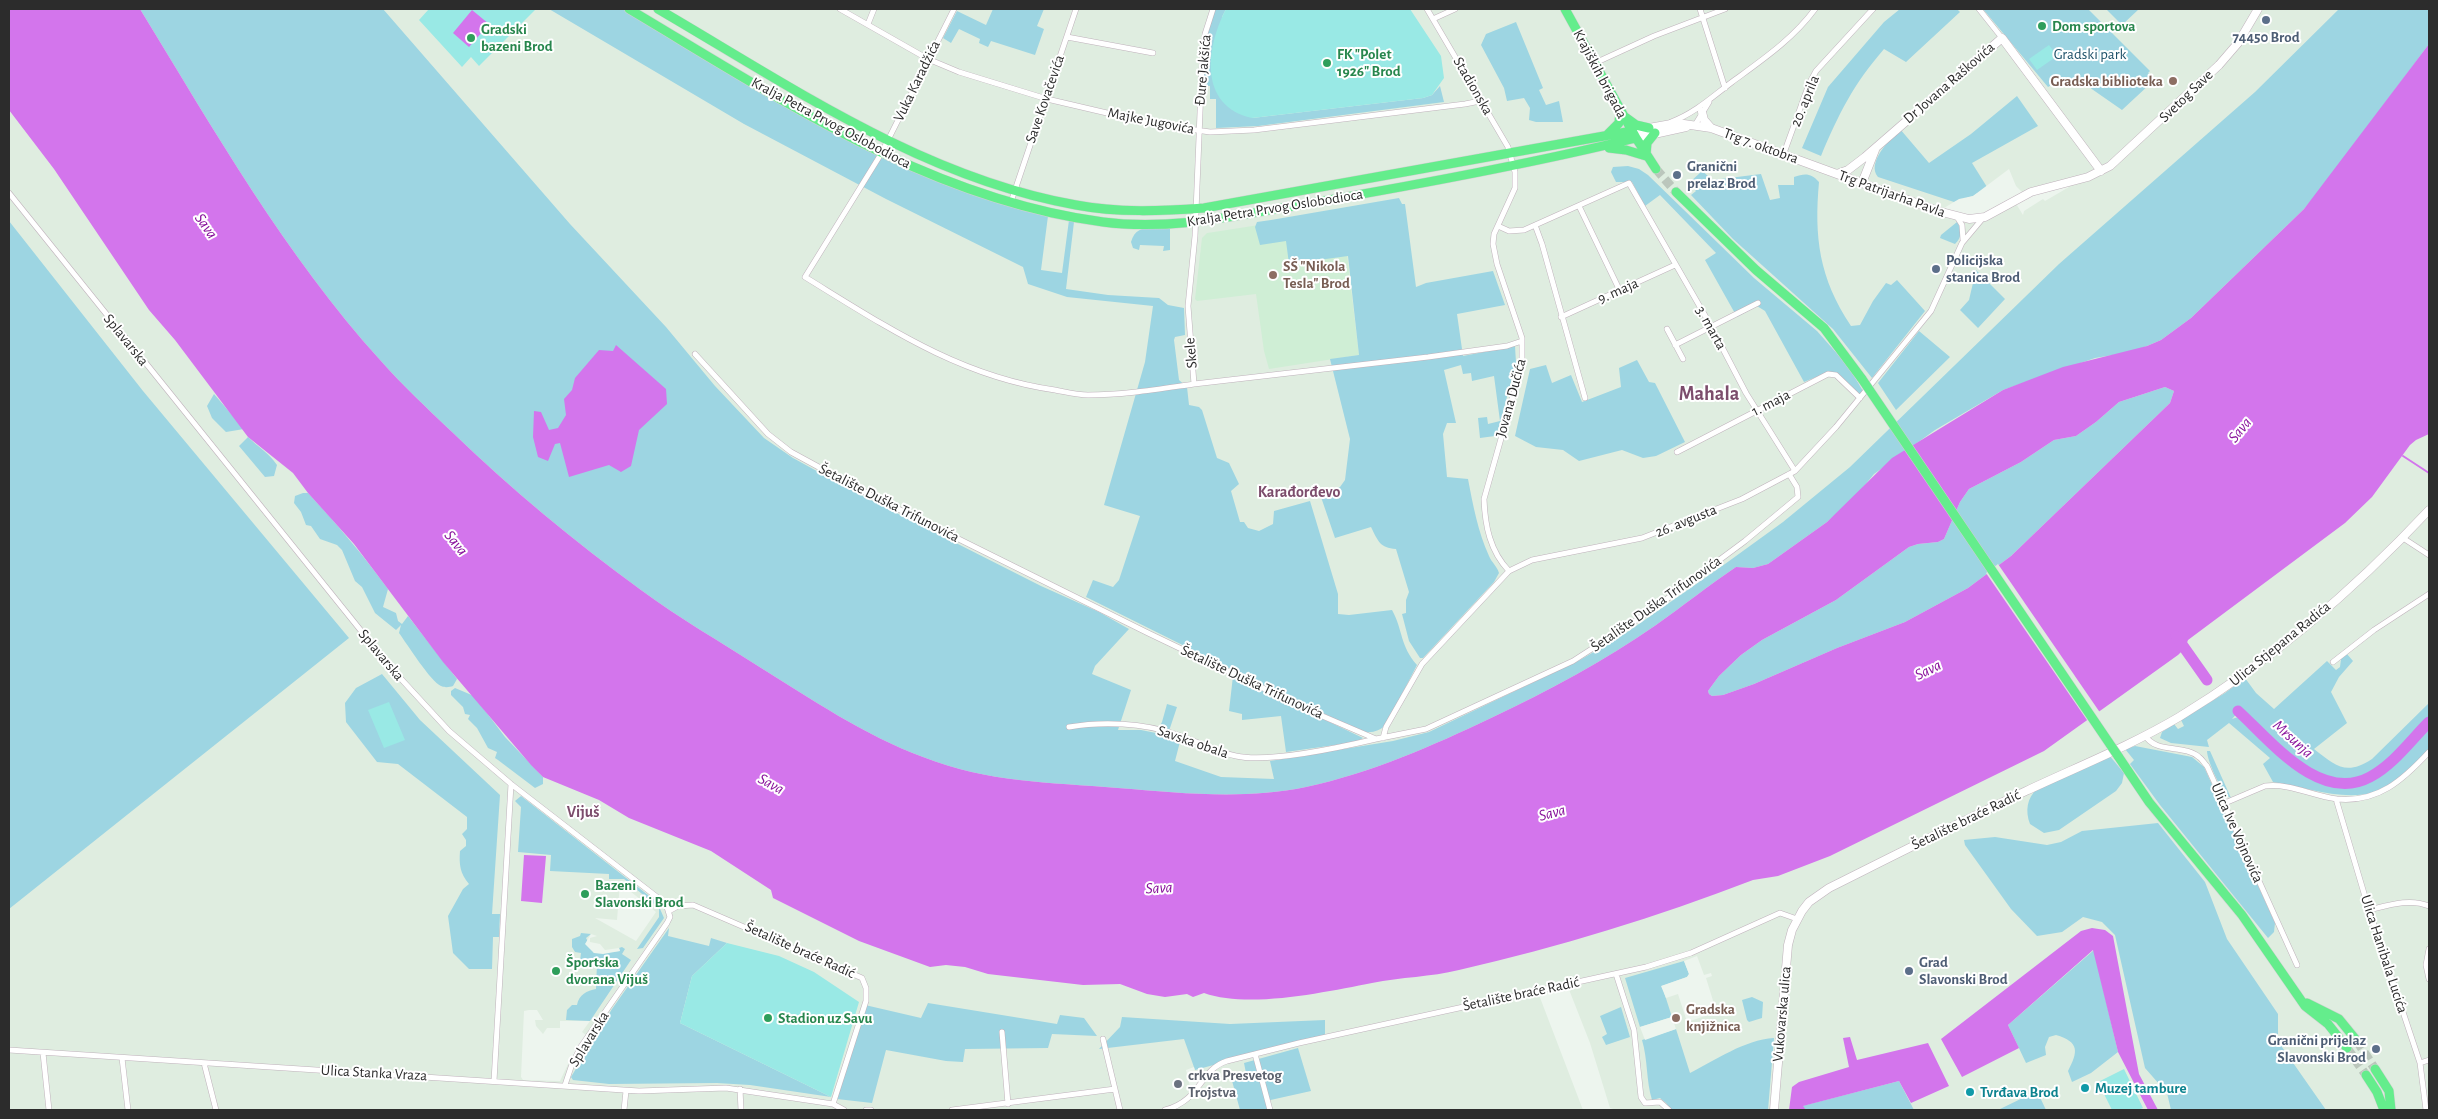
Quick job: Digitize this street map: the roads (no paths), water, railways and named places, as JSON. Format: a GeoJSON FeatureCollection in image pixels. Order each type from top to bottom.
{"type":"FeatureCollection","features":[{"type":"Feature","properties":{"kind":"main road","name":"Kralja Petra Prvog Oslobodioca"},"geometry":{"type":"LineString","coordinates":[[629,9],[882,154],[931,175],[1011,202],[1055,214],[1102,222],[1124,224],[1196,223],[1514,166],[1590,148],[1634,135]]}},
{"type":"Feature","properties":{"kind":"main road","name":"Kralja Petra Prvog Oslobodioca"},"geometry":{"type":"LineString","coordinates":[[658,9],[888,141],[942,164],[1014,189],[1077,206],[1163,211],[1196,208],[1605,137],[1634,135]]}},
{"type":"Feature","properties":{"kind":"main road","name":"Krajiških brigada"},"geometry":{"type":"LineString","coordinates":[[1565,9],[1620,111],[1646,156],[1656,169]]}},
{"type":"Feature","properties":{"kind":"main road"},"geometry":{"type":"LineString","coordinates":[[695,48],[703,36]]}},
{"type":"Feature","properties":{"kind":"main road"},"geometry":{"type":"LineString","coordinates":[[1590,148],[1615,148],[1646,156],[1647,143],[1652,130],[1631,122],[1620,111]]}},
{"type":"Feature","properties":{"kind":"main road"},"geometry":{"type":"LineString","coordinates":[[1605,137],[1618,123],[1620,111]]}},
{"type":"Feature","properties":{"kind":"main road"},"geometry":{"type":"LineString","coordinates":[[1676,192],[1756,270],[1824,328],[1862,378],[2150,802],[2242,915],[2307,1008],[2332,1028],[2347,1048]]}},
{"type":"Feature","properties":{"kind":"main road"},"geometry":{"type":"LineString","coordinates":[[2299,996],[2309,1004],[2340,1019],[2356,1041]]}},
{"type":"Feature","properties":{"kind":"main road"},"geometry":{"type":"LineString","coordinates":[[2375,1069],[2390,1092],[2391,1110]]}},
{"type":"Feature","properties":{"kind":"main road"},"geometry":{"type":"LineString","coordinates":[[2366,1075],[2377,1092],[2384,1110]]}},
{"type":"Feature","properties":{"kind":"street","name":"Majke Jugovića"},"geometry":{"type":"LineString","coordinates":[[840,9],[928,59],[959,72],[1047,99],[1154,124],[1198,130],[1254,130],[1465,104],[1475,102],[1480,97]]}},
{"type":"Feature","properties":{"kind":"street"},"geometry":{"type":"LineString","coordinates":[[868,24],[874,9]]}},
{"type":"Feature","properties":{"kind":"street","name":"Save Kovačevića"},"geometry":{"type":"LineString","coordinates":[[1011,202],[1076,9]]}},
{"type":"Feature","properties":{"kind":"street","name":"Đure Jakšića"},"geometry":{"type":"LineString","coordinates":[[1196,223],[1198,130],[1205,34],[1213,9]]}},
{"type":"Feature","properties":{"kind":"street","name":"Stadionska"},"geometry":{"type":"LineString","coordinates":[[1427,9],[1480,97],[1510,154],[1514,166]]}},
{"type":"Feature","properties":{"kind":"street"},"geometry":{"type":"LineString","coordinates":[[1433,19],[1455,9]]}},
{"type":"Feature","properties":{"kind":"street"},"geometry":{"type":"LineString","coordinates":[[1700,9],[1725,88]]}},
{"type":"Feature","properties":{"kind":"street"},"geometry":{"type":"LineString","coordinates":[[1595,63],[1636,43],[1725,9]]}},
{"type":"Feature","properties":{"kind":"street"},"geometry":{"type":"LineString","coordinates":[[1634,135],[1652,130],[1695,126],[1699,112],[1712,98],[1782,44],[1816,9]]}},
{"type":"Feature","properties":{"kind":"street","name":"20. aprila"},"geometry":{"type":"LineString","coordinates":[[1784,154],[1809,84],[1816,71],[1873,9]]}},
{"type":"Feature","properties":{"kind":"street"},"geometry":{"type":"LineString","coordinates":[[1979,9],[2002,38]]}},
{"type":"Feature","properties":{"kind":"street","name":"Svetog Save"},"geometry":{"type":"LineString","coordinates":[[2101,171],[2128,152],[2219,66],[2238,43],[2258,9]]}},
{"type":"Feature","properties":{"kind":"street","name":"Vuka Karadžića"},"geometry":{"type":"LineString","coordinates":[[952,10],[882,154],[805,277],[898,334],[945,358],[989,376],[1038,388],[1087,395],[1146,391],[1194,384]]}},
{"type":"Feature","properties":{"kind":"street"},"geometry":{"type":"LineString","coordinates":[[1067,37],[1153,53]]}},
{"type":"Feature","properties":{"kind":"street","name":"Dr Jovana Raškovića"},"geometry":{"type":"LineString","coordinates":[[1837,174],[1848,170],[2002,38],[2101,171]]}},
{"type":"Feature","properties":{"kind":"street"},"geometry":{"type":"LineString","coordinates":[[1666,124],[1699,112]]}},
{"type":"Feature","properties":{"kind":"street"},"geometry":{"type":"LineString","coordinates":[[1699,112],[1711,128]]}},
{"type":"Feature","properties":{"kind":"street","name":"Trg 7. oktobra"},"geometry":{"type":"LineString","coordinates":[[1652,130],[1666,124],[1684,123],[1711,128],[1827,170]]}},
{"type":"Feature","properties":{"kind":"street"},"geometry":{"type":"LineString","coordinates":[[1862,183],[1877,146]]}},
{"type":"Feature","properties":{"kind":"street","name":"Jovana Dučića"},"geometry":{"type":"LineString","coordinates":[[1510,571],[1494,552],[1485,516],[1484,499],[1522,364],[1522,341],[1493,251],[1492,239],[1515,188],[1514,166]]}},
{"type":"Feature","properties":{"kind":"street","name":"Trg Patrijarha Pavla"},"geometry":{"type":"LineString","coordinates":[[1827,170],[1957,217],[1969,219],[1985,217]]}},
{"type":"Feature","properties":{"kind":"street","name":"Trg Patrijarha Pavla"},"geometry":{"type":"LineString","coordinates":[[1958,251],[1962,243],[1985,217],[2031,192],[2079,180],[2101,171]]}},
{"type":"Feature","properties":{"kind":"street","name":"3. marta"},"geometry":{"type":"LineString","coordinates":[[1579,206],[1629,183],[1757,410],[1795,471]]}},
{"type":"Feature","properties":{"kind":"street","name":"Splavarska"},"geometry":{"type":"LineString","coordinates":[[9,193],[391,668],[449,731],[511,784],[666,904],[670,917],[667,923],[580,1048],[565,1085]]}},
{"type":"Feature","properties":{"kind":"street"},"geometry":{"type":"LineString","coordinates":[[1498,226],[1514,232],[1579,206],[1620,291]]}},
{"type":"Feature","properties":{"kind":"street","name":"Trg Patrijarha Pavla"},"geometry":{"type":"LineString","coordinates":[[1957,217],[1963,230],[1962,243]]}},
{"type":"Feature","properties":{"kind":"street","name":"Skele"},"geometry":{"type":"LineString","coordinates":[[1196,223],[1188,306],[1194,384],[1456,353],[1507,346],[1522,341]]}},
{"type":"Feature","properties":{"kind":"street"},"geometry":{"type":"LineString","coordinates":[[1535,225],[1585,398]]}},
{"type":"Feature","properties":{"kind":"street","name":"26. avgusta"},"geometry":{"type":"LineString","coordinates":[[1383,738],[1386,727],[1422,664],[1510,571],[1532,560],[1642,538],[1742,499],[1795,471],[1860,398],[1931,311],[1958,251]]}},
{"type":"Feature","properties":{"kind":"street","name":"9. maja"},"geometry":{"type":"LineString","coordinates":[[1561,317],[1676,266]]}},
{"type":"Feature","properties":{"kind":"street"},"geometry":{"type":"LineString","coordinates":[[1675,345],[1758,303]]}},
{"type":"Feature","properties":{"kind":"street"},"geometry":{"type":"LineString","coordinates":[[1667,329],[1682,359]]}},
{"type":"Feature","properties":{"kind":"street","name":"Šetalište Duška Trifunovića"},"geometry":{"type":"LineString","coordinates":[[695,354],[768,434],[796,454],[872,496],[1148,633],[1322,716],[1376,739],[1437,725],[1563,666],[1610,638],[1745,541],[1798,497],[1797,487],[1789,474]]}},
{"type":"Feature","properties":{"kind":"street","name":"1. maja"},"geometry":{"type":"LineString","coordinates":[[1677,452],[1828,374],[1836,374],[1860,398]]}},
{"type":"Feature","properties":{"kind":"street","name":"Ulica Stjepana Radića"},"geometry":{"type":"LineString","coordinates":[[2145,735],[2208,699],[2247,672],[2314,618],[2403,538],[2429,510]]}},
{"type":"Feature","properties":{"kind":"street"},"geometry":{"type":"LineString","coordinates":[[2403,538],[2429,555]]}},
{"type":"Feature","properties":{"kind":"street"},"geometry":{"type":"LineString","coordinates":[[2333,662],[2397,613],[2429,594]]}},
{"type":"Feature","properties":{"kind":"street","name":"Savska obala"},"geometry":{"type":"LineString","coordinates":[[1069,727],[1081,725],[1138,726],[1157,729],[1243,758],[1271,757],[1376,739]]}},
{"type":"Feature","properties":{"kind":"street","name":"Ulica Ive Vojnovića"},"geometry":{"type":"LineString","coordinates":[[2145,735],[2152,744],[2190,752],[2199,757],[2206,766],[2297,965]]}},
{"type":"Feature","properties":{"kind":"street","name":"Šetalište braće Radić"},"geometry":{"type":"LineString","coordinates":[[1165,1110],[1178,1107],[1187,1101],[1215,1066],[1255,1054],[1408,1018],[1616,974],[1691,953],[1780,913],[1797,919],[1809,902],[1829,888],[1982,812],[2145,735]]}},
{"type":"Feature","properties":{"kind":"street"},"geometry":{"type":"LineString","coordinates":[[2225,804],[2265,786],[2300,789],[2336,798],[2358,798],[2385,791],[2403,778],[2429,752]]}},
{"type":"Feature","properties":{"kind":"street"},"geometry":{"type":"LineString","coordinates":[[494,1081],[511,784]]}},
{"type":"Feature","properties":{"kind":"street","name":"Ulica Hanibala Lucića"},"geometry":{"type":"LineString","coordinates":[[2336,798],[2369,910],[2420,1063],[2426,1110]]}},
{"type":"Feature","properties":{"kind":"street"},"geometry":{"type":"LineString","coordinates":[[2369,910],[2402,902],[2417,902],[2429,906]]}},
{"type":"Feature","properties":{"kind":"street","name":"Šetalište braće Radić"},"geometry":{"type":"LineString","coordinates":[[669,911],[678,906],[693,905],[781,941],[862,978],[866,988],[866,1000],[832,1104]]}},
{"type":"Feature","properties":{"kind":"street","name":"Vukovarska ulica"},"geometry":{"type":"LineString","coordinates":[[1774,1110],[1788,945],[1797,919]]}},
{"type":"Feature","properties":{"kind":"street"},"geometry":{"type":"LineString","coordinates":[[2429,950],[2426,966],[2429,979]]}},
{"type":"Feature","properties":{"kind":"street"},"geometry":{"type":"LineString","coordinates":[[1616,974],[1634,1030],[1640,1092],[1643,1101],[1648,1104],[1664,1103],[1669,1110]]}},
{"type":"Feature","properties":{"kind":"street"},"geometry":{"type":"LineString","coordinates":[[1002,1032],[1008,1104]]}},
{"type":"Feature","properties":{"kind":"street"},"geometry":{"type":"LineString","coordinates":[[1103,1039],[1120,1110]]}},
{"type":"Feature","properties":{"kind":"street","name":"Ulica Stanka Vraza"},"geometry":{"type":"LineString","coordinates":[[9,1050],[565,1085],[626,1091],[740,1089],[832,1104],[844,1110]]}},
{"type":"Feature","properties":{"kind":"street"},"geometry":{"type":"LineString","coordinates":[[43,1053],[49,1110]]}},
{"type":"Feature","properties":{"kind":"street"},"geometry":{"type":"LineString","coordinates":[[1255,1054],[1270,1110]]}},
{"type":"Feature","properties":{"kind":"street"},"geometry":{"type":"LineString","coordinates":[[122,1058],[128,1110]]}},
{"type":"Feature","properties":{"kind":"street"},"geometry":{"type":"LineString","coordinates":[[2420,1063],[2429,1060]]}},
{"type":"Feature","properties":{"kind":"street"},"geometry":{"type":"LineString","coordinates":[[204,1063],[216,1110]]}},
{"type":"Feature","properties":{"kind":"street"},"geometry":{"type":"LineString","coordinates":[[740,1089],[741,1110]]}},
{"type":"Feature","properties":{"kind":"street"},"geometry":{"type":"LineString","coordinates":[[952,1110],[994,1108],[1008,1104],[1115,1089]]}},
{"type":"Feature","properties":{"kind":"street"},"geometry":{"type":"LineString","coordinates":[[624,1110],[626,1091]]}},
{"type":"Feature","properties":{"kind":"street"},"geometry":{"type":"LineString","coordinates":[[866,1110],[871,1110]]}},
{"type":"Feature","properties":{"kind":"water","name":"Sava"},"geometry":{"type":"Polygon","coordinates":[[[9,9],[140,9],[223,146],[313,278],[346,320],[406,388],[520,494],[591,553],[655,600],[838,716],[880,738],[923,757],[947,766],[996,777],[1165,792],[1235,794],[1282,791],[1330,781],[1401,758],[1512,708],[1596,663],[1636,638],[1736,567],[1753,568],[1768,564],[1827,522],[1892,458],[2003,390],[2063,367],[2147,346],[2161,340],[2191,318],[2304,209],[2429,44],[2429,434],[2410,445],[2372,497],[2345,523],[2188,640],[2185,648],[2178,655],[2044,751],[1830,856],[1778,876],[1753,880],[1608,930],[1496,961],[1427,976],[1383,981],[1287,997],[1265,999],[1222,998],[1204,993],[1193,997],[1187,994],[1165,997],[1147,994],[1120,984],[1083,985],[988,974],[965,967],[946,965],[930,967],[859,941],[773,898],[771,890],[711,851],[629,818],[599,800],[543,777],[443,662],[354,544],[308,493],[293,473],[248,437],[175,340],[149,310],[54,169],[9,110],[9,9]],[[2165,387],[2119,402],[2076,436],[2054,440],[2021,462],[1969,489],[1960,502],[1944,539],[1938,542],[1909,547],[1836,600],[1762,640],[1741,655],[1719,676],[1708,691],[1709,694],[1712,696],[1723,695],[1754,684],[1837,648],[1905,622],[1968,588],[2011,556],[2170,403],[2174,391],[2165,387]]]}},
{"type":"Feature","properties":{"kind":"water"},"geometry":{"type":"Polygon","coordinates":[[[472,10],[489,24],[469,47],[453,33],[472,10]]]}},
{"type":"Feature","properties":{"kind":"water"},"geometry":{"type":"Polygon","coordinates":[[[616,345],[666,389],[667,404],[639,430],[631,466],[621,472],[609,465],[569,477],[560,443],[555,444],[548,461],[538,457],[533,437],[534,411],[541,412],[549,430],[558,428],[566,415],[564,399],[572,390],[575,378],[599,350],[613,351],[616,345]]]}},
{"type":"Feature","properties":{"kind":"water"},"geometry":{"type":"Polygon","coordinates":[[[524,855],[546,856],[542,903],[521,901],[524,855]]]}},
{"type":"Feature","properties":{"kind":"water"},"geometry":{"type":"Polygon","coordinates":[[[2092,928],[2105,930],[2113,936],[2139,1074],[2158,1110],[2148,1110],[2118,1052],[2093,950],[2008,1025],[2019,1048],[1962,1077],[1941,1039],[2081,931],[2092,928]]]}},
{"type":"Feature","properties":{"kind":"water"},"geometry":{"type":"Polygon","coordinates":[[[1850,1037],[1857,1060],[1928,1043],[1949,1086],[1911,1103],[1899,1081],[1803,1106],[1806,1110],[1789,1110],[1792,1087],[1799,1082],[1849,1067],[1843,1038],[1850,1037]]]}},
{"type":"Feature","properties":{"kind":"waterway"},"geometry":{"type":"LineString","coordinates":[[2403,456],[2429,473]]}},
{"type":"Feature","properties":{"kind":"waterway","name":"Mrsunja"},"geometry":{"type":"LineString","coordinates":[[2176,636],[2207,680]]}},
{"type":"Feature","properties":{"kind":"waterway","name":"Mrsunja"},"geometry":{"type":"LineString","coordinates":[[2238,711],[2281,752],[2298,765],[2315,776],[2333,782],[2351,783],[2370,777],[2394,759],[2429,722]]}},
{"type":"Feature","properties":{"kind":"tunnel"},"geometry":{"type":"LineString","coordinates":[[1656,169],[1676,192]]}},
{"type":"Feature","properties":{"kind":"tunnel"},"geometry":{"type":"LineString","coordinates":[[2357,1041],[2375,1069]]}},
{"type":"Feature","properties":{"kind":"tunnel"},"geometry":{"type":"LineString","coordinates":[[2347,1048],[2366,1075]]}},
{"type":"Feature","properties":{"kind":"place","name":"74450 Brod"},"geometry":{"type":"Point","coordinates":[2266,20]}},
{"type":"Feature","properties":{"kind":"place","name":"Dom sportova"},"geometry":{"type":"Point","coordinates":[2042,26]}},
{"type":"Feature","properties":{"kind":"place","name":"Gradski bazeni Brod"},"geometry":{"type":"Point","coordinates":[471,38]}},
{"type":"Feature","properties":{"kind":"place","name":"FK \"Polet 1926\" Brod"},"geometry":{"type":"Point","coordinates":[1327,63]}},
{"type":"Feature","properties":{"kind":"place","name":"Gradska biblioteka"},"geometry":{"type":"Point","coordinates":[2173,81]}},
{"type":"Feature","properties":{"kind":"place","name":"Granični prelaz Brod"},"geometry":{"type":"Point","coordinates":[1677,175]}},
{"type":"Feature","properties":{"kind":"place","name":"Policijska stanica Brod"},"geometry":{"type":"Point","coordinates":[1936,269]}},
{"type":"Feature","properties":{"kind":"place","name":"SŠ \"Nikola Tesla\" Brod"},"geometry":{"type":"Point","coordinates":[1273,275]}},
{"type":"Feature","properties":{"kind":"place","name":"Bazeni Slavonski Brod"},"geometry":{"type":"Point","coordinates":[585,894]}},
{"type":"Feature","properties":{"kind":"place","name":"Športska dvorana Vijuš"},"geometry":{"type":"Point","coordinates":[556,971]}},
{"type":"Feature","properties":{"kind":"place","name":"Grad Slavonski Brod"},"geometry":{"type":"Point","coordinates":[1909,971]}},
{"type":"Feature","properties":{"kind":"place","name":"Stadion uz Savu"},"geometry":{"type":"Point","coordinates":[768,1018]}},
{"type":"Feature","properties":{"kind":"place","name":"Gradska knjižnica"},"geometry":{"type":"Point","coordinates":[1676,1018]}},
{"type":"Feature","properties":{"kind":"place","name":"Granični prijelaz Slavonski Brod"},"geometry":{"type":"Point","coordinates":[2376,1049]}},
{"type":"Feature","properties":{"kind":"place","name":"crkva Presvetog Trojstva"},"geometry":{"type":"Point","coordinates":[1178,1084]}},
{"type":"Feature","properties":{"kind":"place","name":"Muzej tambure"},"geometry":{"type":"Point","coordinates":[2085,1088]}},
{"type":"Feature","properties":{"kind":"place","name":"Tvrđava Brod"},"geometry":{"type":"Point","coordinates":[1970,1092]}},
{"type":"Feature","properties":{"kind":"district","name":"Mahala"},"geometry":{"type":"Point","coordinates":[1709,394]}},
{"type":"Feature","properties":{"kind":"district","name":"Karađorđevo"},"geometry":{"type":"Point","coordinates":[1299,492]}},
{"type":"Feature","properties":{"kind":"district","name":"Vijuš"},"geometry":{"type":"Point","coordinates":[583,812]}},
{"type":"Feature","properties":{"kind":"park label","name":"Gradski park"},"geometry":{"type":"Point","coordinates":[2090,54]}}]}
